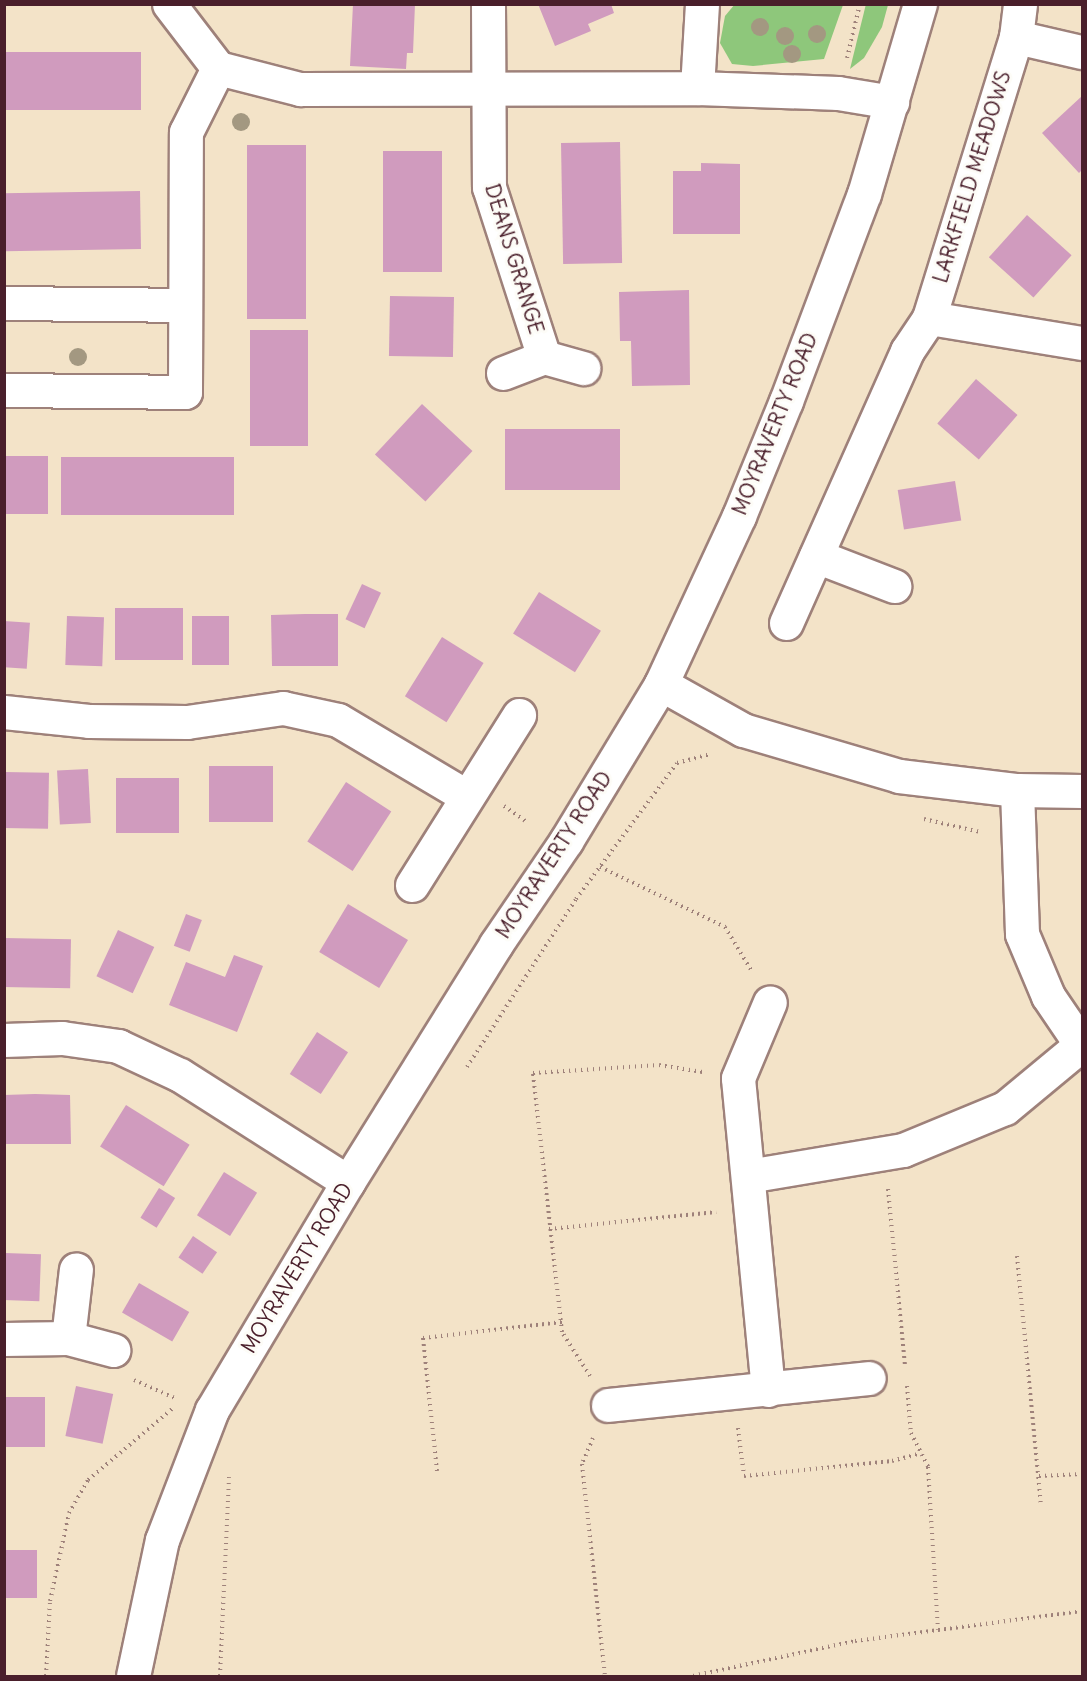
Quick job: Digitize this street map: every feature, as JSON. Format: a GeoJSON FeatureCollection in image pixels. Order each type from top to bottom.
{"type":"FeatureCollection","features":[{"type":"Feature","properties":{"kind":"street"},"geometry":{"type":"LineString","coordinates":[[169,4],[218,68],[300,89],[698,88],[838,93],[892,102]]}},
{"type":"Feature","properties":{"kind":"street","name":"DEANS GRANGE"},"geometry":{"type":"LineString","coordinates":[[488,4],[489,187],[544,357]]}},
{"type":"Feature","properties":{"kind":"street"},"geometry":{"type":"LineString","coordinates":[[698,88],[702,4]]}},
{"type":"Feature","properties":{"kind":"street","name":"MOYRAVERTY ROAD"},"geometry":{"type":"LineString","coordinates":[[133,1677],[162,1540],[212,1410],[348,1182],[496,944],[566,842],[661,684],[739,516],[786,400],[864,194],[920,4]]}},
{"type":"Feature","properties":{"kind":"street","name":"LARKFIELD MEADOWS"},"geometry":{"type":"LineString","coordinates":[[786,623],[907,351],[929,318],[1016,37],[1020,4]]}},
{"type":"Feature","properties":{"kind":"street"},"geometry":{"type":"LineString","coordinates":[[1016,37],[1081,52]]}},
{"type":"Feature","properties":{"kind":"street"},"geometry":{"type":"LineString","coordinates":[[4,390],[185,392],[186,132],[218,68]]}},
{"type":"Feature","properties":{"kind":"street"},"geometry":{"type":"LineString","coordinates":[[4,303],[185,304]]}},
{"type":"Feature","properties":{"kind":"street"},"geometry":{"type":"LineString","coordinates":[[929,318],[1083,343]]}},
{"type":"Feature","properties":{"kind":"street","name":"DEANS GRANGE"},"geometry":{"type":"LineString","coordinates":[[503,373],[544,357],[583,368]]}},
{"type":"Feature","properties":{"kind":"street"},"geometry":{"type":"LineString","coordinates":[[816,555],[894,586]]}},
{"type":"Feature","properties":{"kind":"street"},"geometry":{"type":"LineString","coordinates":[[661,684],[743,730],[899,776],[1017,790],[1083,791]]}},
{"type":"Feature","properties":{"kind":"street"},"geometry":{"type":"LineString","coordinates":[[4,712],[89,722],[187,722],[283,708],[338,720],[466,796]]}},
{"type":"Feature","properties":{"kind":"street"},"geometry":{"type":"LineString","coordinates":[[412,885],[519,715]]}},
{"type":"Feature","properties":{"kind":"street"},"geometry":{"type":"LineString","coordinates":[[748,1176],[903,1150],[1005,1107],[1082,1046],[1048,996],[1022,934],[1017,790]]}},
{"type":"Feature","properties":{"kind":"street"},"geometry":{"type":"LineString","coordinates":[[768,1390],[738,1078],[770,1002]]}},
{"type":"Feature","properties":{"kind":"street"},"geometry":{"type":"LineString","coordinates":[[4,1040],[62,1038],[118,1046],[180,1075],[348,1182]]}},
{"type":"Feature","properties":{"kind":"street"},"geometry":{"type":"LineString","coordinates":[[68,1338],[76,1269]]}},
{"type":"Feature","properties":{"kind":"street"},"geometry":{"type":"LineString","coordinates":[[4,1339],[68,1338],[113,1350]]}},
{"type":"Feature","properties":{"kind":"street"},"geometry":{"type":"LineString","coordinates":[[608,1405],[869,1378]]}},
{"type":"Feature","properties":{"kind":"path"},"geometry":{"type":"LineString","coordinates":[[838,93],[860,4]]}},
{"type":"Feature","properties":{"kind":"path"},"geometry":{"type":"LineString","coordinates":[[466,1069],[600,867],[677,763],[708,754],[719,756]]}},
{"type":"Feature","properties":{"kind":"path"},"geometry":{"type":"LineString","coordinates":[[919,817],[1017,840]]}},
{"type":"Feature","properties":{"kind":"path"},"geometry":{"type":"LineString","coordinates":[[600,867],[724,927],[770,1002]]}},
{"type":"Feature","properties":{"kind":"path"},"geometry":{"type":"LineString","coordinates":[[605,1677],[582,1464],[608,1405],[562,1332],[533,1074],[658,1065],[738,1078]]}},
{"type":"Feature","properties":{"kind":"path"},"geometry":{"type":"LineString","coordinates":[[884,1153],[905,1372]]}},
{"type":"Feature","properties":{"kind":"path"},"geometry":{"type":"LineString","coordinates":[[549,1229],[751,1208]]}},
{"type":"Feature","properties":{"kind":"path"},"geometry":{"type":"LineString","coordinates":[[1017,1256],[1041,1504]]}},
{"type":"Feature","properties":{"kind":"path"},"geometry":{"type":"LineString","coordinates":[[437,1471],[423,1338],[562,1322]]}},
{"type":"Feature","properties":{"kind":"path"},"geometry":{"type":"LineString","coordinates":[[906,1382],[911,1433],[928,1467],[938,1630]]}},
{"type":"Feature","properties":{"kind":"path"},"geometry":{"type":"LineString","coordinates":[[733,1393],[744,1476],[892,1461],[921,1453]]}},
{"type":"Feature","properties":{"kind":"path"},"geometry":{"type":"LineString","coordinates":[[46,1677],[50,1600],[69,1513],[88,1480],[173,1408]]}},
{"type":"Feature","properties":{"kind":"path"},"geometry":{"type":"LineString","coordinates":[[220,1677],[232,1467]]}},
{"type":"Feature","properties":{"kind":"path"},"geometry":{"type":"LineString","coordinates":[[1039,1476],[1083,1474]]}},
{"type":"Feature","properties":{"kind":"path"},"geometry":{"type":"LineString","coordinates":[[693,1677],[855,1641],[1083,1611]]}},
{"type":"Feature","properties":{"kind":"green space"},"geometry":{"type":"Polygon","coordinates":[[[735,4],[843,5],[824,59],[753,66],[732,64],[720,43],[725,16],[735,4]]]}},
{"type":"Feature","properties":{"kind":"green space"},"geometry":{"type":"Polygon","coordinates":[[[866,4],[888,5],[882,27],[864,58],[850,69],[866,4]]]}},
{"type":"Feature","properties":{"kind":"building"},"geometry":{"type":"Polygon","coordinates":[[[353,4],[415,4],[413,53],[407,53],[406,69],[350,66],[353,4]]]}},
{"type":"Feature","properties":{"kind":"building"},"geometry":{"type":"Polygon","coordinates":[[[538,4],[611,4],[614,13],[588,24],[591,31],[555,46],[538,4]]]}},
{"type":"Feature","properties":{"kind":"building"},"geometry":{"type":"Polygon","coordinates":[[[4,52],[141,52],[141,110],[4,110],[4,52]]]}},
{"type":"Feature","properties":{"kind":"building"},"geometry":{"type":"Polygon","coordinates":[[[1082,96],[1082,170],[1079,173],[1042,133],[1082,96]]]}},
{"type":"Feature","properties":{"kind":"building"},"geometry":{"type":"Polygon","coordinates":[[[620,142],[622,263],[563,264],[561,143],[620,142]]]}},
{"type":"Feature","properties":{"kind":"building"},"geometry":{"type":"Polygon","coordinates":[[[247,145],[306,145],[306,319],[247,319],[247,145]]]}},
{"type":"Feature","properties":{"kind":"building"},"geometry":{"type":"Polygon","coordinates":[[[383,151],[442,151],[442,272],[383,272],[383,151]]]}},
{"type":"Feature","properties":{"kind":"building"},"geometry":{"type":"Polygon","coordinates":[[[701,163],[740,164],[740,234],[673,234],[673,171],[701,171],[701,163]]]}},
{"type":"Feature","properties":{"kind":"building"},"geometry":{"type":"Polygon","coordinates":[[[140,191],[141,249],[5,251],[4,193],[140,191]]]}},
{"type":"Feature","properties":{"kind":"building"},"geometry":{"type":"Polygon","coordinates":[[[1027,215],[1072,255],[1033,298],[989,257],[1027,215]]]}},
{"type":"Feature","properties":{"kind":"building"},"geometry":{"type":"Polygon","coordinates":[[[689,290],[690,385],[632,386],[631,341],[620,341],[619,292],[689,290]]]}},
{"type":"Feature","properties":{"kind":"building"},"geometry":{"type":"Polygon","coordinates":[[[390,296],[454,297],[453,357],[389,356],[390,296]]]}},
{"type":"Feature","properties":{"kind":"building"},"geometry":{"type":"Polygon","coordinates":[[[250,330],[308,330],[308,446],[250,446],[250,330]]]}},
{"type":"Feature","properties":{"kind":"building"},"geometry":{"type":"Polygon","coordinates":[[[976,379],[1018,415],[979,460],[937,424],[976,379]]]}},
{"type":"Feature","properties":{"kind":"building"},"geometry":{"type":"Polygon","coordinates":[[[422,404],[472,451],[425,502],[375,454],[422,404]]]}},
{"type":"Feature","properties":{"kind":"building"},"geometry":{"type":"Polygon","coordinates":[[[505,429],[620,429],[620,490],[505,490],[505,429]]]}},
{"type":"Feature","properties":{"kind":"building"},"geometry":{"type":"Polygon","coordinates":[[[4,456],[48,456],[48,514],[4,514],[4,456]]]}},
{"type":"Feature","properties":{"kind":"building"},"geometry":{"type":"Polygon","coordinates":[[[61,457],[234,457],[234,515],[61,515],[61,457]]]}},
{"type":"Feature","properties":{"kind":"building"},"geometry":{"type":"Polygon","coordinates":[[[955,481],[961,521],[904,530],[898,490],[955,481]]]}},
{"type":"Feature","properties":{"kind":"building"},"geometry":{"type":"Polygon","coordinates":[[[362,584],[381,593],[365,628],[346,619],[362,584]]]}},
{"type":"Feature","properties":{"kind":"building"},"geometry":{"type":"Polygon","coordinates":[[[539,592],[601,631],[575,672],[513,634],[539,592]]]}},
{"type":"Feature","properties":{"kind":"building"},"geometry":{"type":"Polygon","coordinates":[[[115,608],[183,608],[183,660],[115,660],[115,608]]]}},
{"type":"Feature","properties":{"kind":"building"},"geometry":{"type":"Polygon","coordinates":[[[338,614],[338,666],[272,666],[271,615],[338,614]]]}},
{"type":"Feature","properties":{"kind":"building"},"geometry":{"type":"Polygon","coordinates":[[[67,616],[104,617],[102,666],[65,665],[67,616]]]}},
{"type":"Feature","properties":{"kind":"building"},"geometry":{"type":"Polygon","coordinates":[[[192,616],[229,616],[229,665],[192,665],[192,616]]]}},
{"type":"Feature","properties":{"kind":"building"},"geometry":{"type":"Polygon","coordinates":[[[4,621],[30,623],[27,669],[4,667],[4,621]]]}},
{"type":"Feature","properties":{"kind":"building"},"geometry":{"type":"Polygon","coordinates":[[[442,637],[484,663],[446,722],[405,696],[442,637]]]}},
{"type":"Feature","properties":{"kind":"building"},"geometry":{"type":"Polygon","coordinates":[[[209,766],[273,766],[273,822],[209,822],[209,766]]]}},
{"type":"Feature","properties":{"kind":"building"},"geometry":{"type":"Polygon","coordinates":[[[88,769],[91,823],[60,825],[57,771],[88,769]]]}},
{"type":"Feature","properties":{"kind":"building"},"geometry":{"type":"Polygon","coordinates":[[[4,772],[49,773],[48,829],[4,828],[4,772]]]}},
{"type":"Feature","properties":{"kind":"building"},"geometry":{"type":"Polygon","coordinates":[[[116,778],[179,778],[179,833],[116,833],[116,778]]]}},
{"type":"Feature","properties":{"kind":"building"},"geometry":{"type":"Polygon","coordinates":[[[346,782],[391,811],[353,871],[307,842],[346,782]]]}},
{"type":"Feature","properties":{"kind":"building"},"geometry":{"type":"Polygon","coordinates":[[[348,904],[408,940],[379,988],[319,952],[348,904]]]}},
{"type":"Feature","properties":{"kind":"building"},"geometry":{"type":"Polygon","coordinates":[[[186,914],[202,920],[190,952],[174,946],[186,914]]]}},
{"type":"Feature","properties":{"kind":"building"},"geometry":{"type":"Polygon","coordinates":[[[118,930],[154,947],[133,993],[96,976],[118,930]]]}},
{"type":"Feature","properties":{"kind":"building"},"geometry":{"type":"Polygon","coordinates":[[[4,938],[71,939],[70,988],[4,987],[4,938]]]}},
{"type":"Feature","properties":{"kind":"building"},"geometry":{"type":"Polygon","coordinates":[[[234,955],[263,966],[237,1032],[169,1005],[186,962],[225,977],[234,955]]]}},
{"type":"Feature","properties":{"kind":"building"},"geometry":{"type":"Polygon","coordinates":[[[317,1032],[348,1052],[321,1094],[290,1074],[317,1032]]]}},
{"type":"Feature","properties":{"kind":"building"},"geometry":{"type":"Polygon","coordinates":[[[4,1095],[70,1095],[71,1144],[4,1144],[4,1095]]]}},
{"type":"Feature","properties":{"kind":"building"},"geometry":{"type":"Polygon","coordinates":[[[126,1105],[190,1145],[164,1186],[100,1147],[126,1105]]]}},
{"type":"Feature","properties":{"kind":"building"},"geometry":{"type":"Polygon","coordinates":[[[224,1172],[257,1193],[230,1236],[197,1215],[224,1172]]]}},
{"type":"Feature","properties":{"kind":"building"},"geometry":{"type":"Polygon","coordinates":[[[159,1188],[175,1198],[157,1228],[140,1218],[159,1188]]]}},
{"type":"Feature","properties":{"kind":"building"},"geometry":{"type":"Polygon","coordinates":[[[193,1236],[217,1252],[203,1274],[178,1258],[193,1236]]]}},
{"type":"Feature","properties":{"kind":"building"},"geometry":{"type":"Polygon","coordinates":[[[5,1253],[41,1254],[39,1301],[4,1300],[5,1253]]]}},
{"type":"Feature","properties":{"kind":"building"},"geometry":{"type":"Polygon","coordinates":[[[139,1283],[189,1312],[172,1341],[122,1312],[139,1283]]]}},
{"type":"Feature","properties":{"kind":"building"},"geometry":{"type":"Polygon","coordinates":[[[76,1386],[113,1394],[103,1444],[65,1436],[76,1386]]]}},
{"type":"Feature","properties":{"kind":"building"},"geometry":{"type":"Polygon","coordinates":[[[4,1397],[45,1397],[45,1447],[4,1447],[4,1397]]]}},
{"type":"Feature","properties":{"kind":"building"},"geometry":{"type":"Polygon","coordinates":[[[4,1550],[37,1550],[37,1598],[4,1598],[4,1550]]]}}]}
